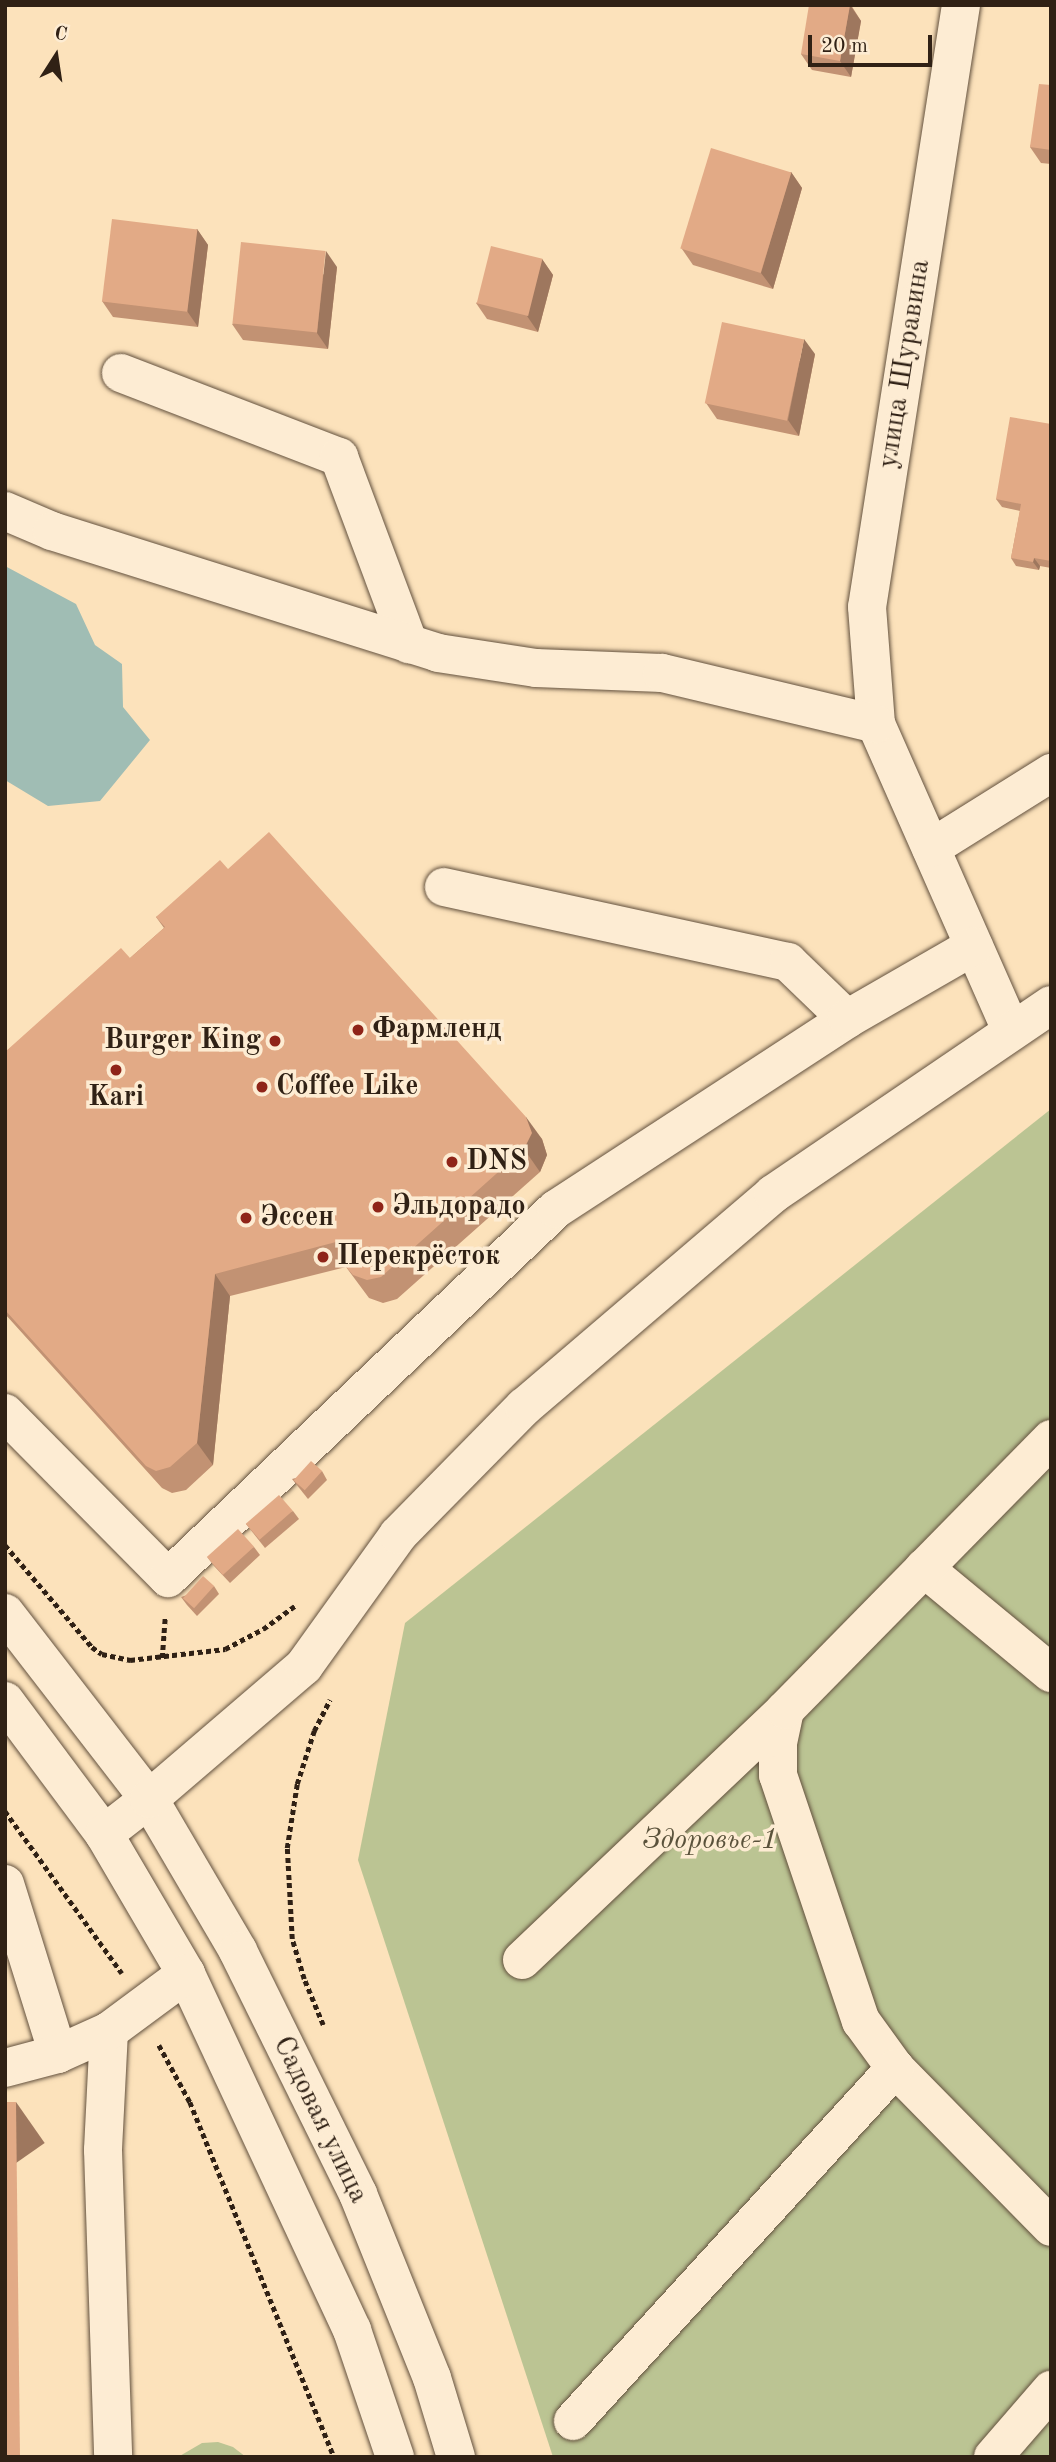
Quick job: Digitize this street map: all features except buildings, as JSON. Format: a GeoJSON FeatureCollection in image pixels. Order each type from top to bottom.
{"type":"FeatureCollection","features":[{"type":"Feature","properties":{"kind":"street","name":"улица Шуравина"},"geometry":{"type":"LineString","coordinates":[[961,5],[867,607],[876,724],[1011,1030]]}},
{"type":"Feature","properties":{"kind":"street"},"geometry":{"type":"LineString","coordinates":[[121,373],[339,457],[409,643]]}},
{"type":"Feature","properties":{"kind":"street"},"geometry":{"type":"LineString","coordinates":[[5,511],[52,531],[438,653],[536,668],[662,673],[876,724]]}},
{"type":"Feature","properties":{"kind":"street"},"geometry":{"type":"LineString","coordinates":[[931,848],[1051,773]]}},
{"type":"Feature","properties":{"kind":"street"},"geometry":{"type":"LineString","coordinates":[[444,887],[788,962],[847,1019]]}},
{"type":"Feature","properties":{"kind":"street"},"geometry":{"type":"LineString","coordinates":[[5,1413],[168,1578],[556,1209],[847,1019],[974,946]]}},
{"type":"Feature","properties":{"kind":"street"},"geometry":{"type":"LineString","coordinates":[[104,1834],[149,1799],[304,1665],[398,1535],[524,1408],[773,1194],[1051,1005]]}},
{"type":"Feature","properties":{"kind":"street"},"geometry":{"type":"LineString","coordinates":[[522,1960],[785,1710],[1051,1439]]}},
{"type":"Feature","properties":{"kind":"street"},"geometry":{"type":"LineString","coordinates":[[924,1568],[1051,1673]]}},
{"type":"Feature","properties":{"kind":"street","name":"Садовая улица"},"geometry":{"type":"LineString","coordinates":[[5,1613],[149,1799],[238,1951],[358,2194],[432,2378],[456,2457]]}},
{"type":"Feature","properties":{"kind":"street"},"geometry":{"type":"LineString","coordinates":[[5,1701],[104,1834],[186,1974],[352,2330],[395,2457]]}},
{"type":"Feature","properties":{"kind":"street"},"geometry":{"type":"LineString","coordinates":[[785,1710],[778,1742],[778,1776],[861,2021],[895,2068],[1051,2227]]}},
{"type":"Feature","properties":{"kind":"street"},"geometry":{"type":"LineString","coordinates":[[5,1884],[58,2054]]}},
{"type":"Feature","properties":{"kind":"street"},"geometry":{"type":"LineString","coordinates":[[5,2068],[58,2054],[108,2031],[186,1974]]}},
{"type":"Feature","properties":{"kind":"street"},"geometry":{"type":"LineString","coordinates":[[108,2031],[103,2150],[113,2457]]}},
{"type":"Feature","properties":{"kind":"street"},"geometry":{"type":"LineString","coordinates":[[573,2421],[895,2068]]}},
{"type":"Feature","properties":{"kind":"street"},"geometry":{"type":"LineString","coordinates":[[993,2457],[1051,2390]]}},
{"type":"Feature","properties":{"kind":"path"},"geometry":{"type":"LineString","coordinates":[[328,2034],[304,1979],[292,1939],[287,1848],[297,1784],[314,1731],[335,1690]]}},
{"type":"Feature","properties":{"kind":"path"},"geometry":{"type":"LineString","coordinates":[[5,1811],[123,1974]]}},
{"type":"Feature","properties":{"kind":"path"},"geometry":{"type":"LineString","coordinates":[[154,2037],[195,2115],[334,2457]]}},
{"type":"Feature","properties":{"kind":"green space","name":"Здоровье-1"},"geometry":{"type":"Polygon","coordinates":[[[1051,1109],[1051,2457],[553,2457],[358,1860],[405,1623],[1051,1109]]]}},
{"type":"Feature","properties":{"kind":"green space"},"geometry":{"type":"Polygon","coordinates":[[[218,2442],[233,2447],[246,2457],[178,2457],[202,2443],[218,2442]]]}},
{"type":"Feature","properties":{"kind":"water"},"geometry":{"type":"Polygon","coordinates":[[[5,566],[76,604],[95,645],[122,664],[123,707],[150,740],[100,801],[48,806],[5,780],[5,566]]]}},
{"type":"Feature","properties":{"kind":"place","name":"Фармленд"},"geometry":{"type":"Point","coordinates":[358,1030]}},
{"type":"Feature","properties":{"kind":"place","name":"Burger King"},"geometry":{"type":"Point","coordinates":[275,1041]}},
{"type":"Feature","properties":{"kind":"place","name":"Kari"},"geometry":{"type":"Point","coordinates":[116,1070]}},
{"type":"Feature","properties":{"kind":"place","name":"Coffee Like"},"geometry":{"type":"Point","coordinates":[262,1087]}},
{"type":"Feature","properties":{"kind":"place","name":"DNS"},"geometry":{"type":"Point","coordinates":[452,1162]}},
{"type":"Feature","properties":{"kind":"place","name":"Эльдорадо"},"geometry":{"type":"Point","coordinates":[378,1207]}},
{"type":"Feature","properties":{"kind":"place","name":"Эссен"},"geometry":{"type":"Point","coordinates":[246,1218]}},
{"type":"Feature","properties":{"kind":"place","name":"Перекрёсток"},"geometry":{"type":"Point","coordinates":[323,1257]}}]}
